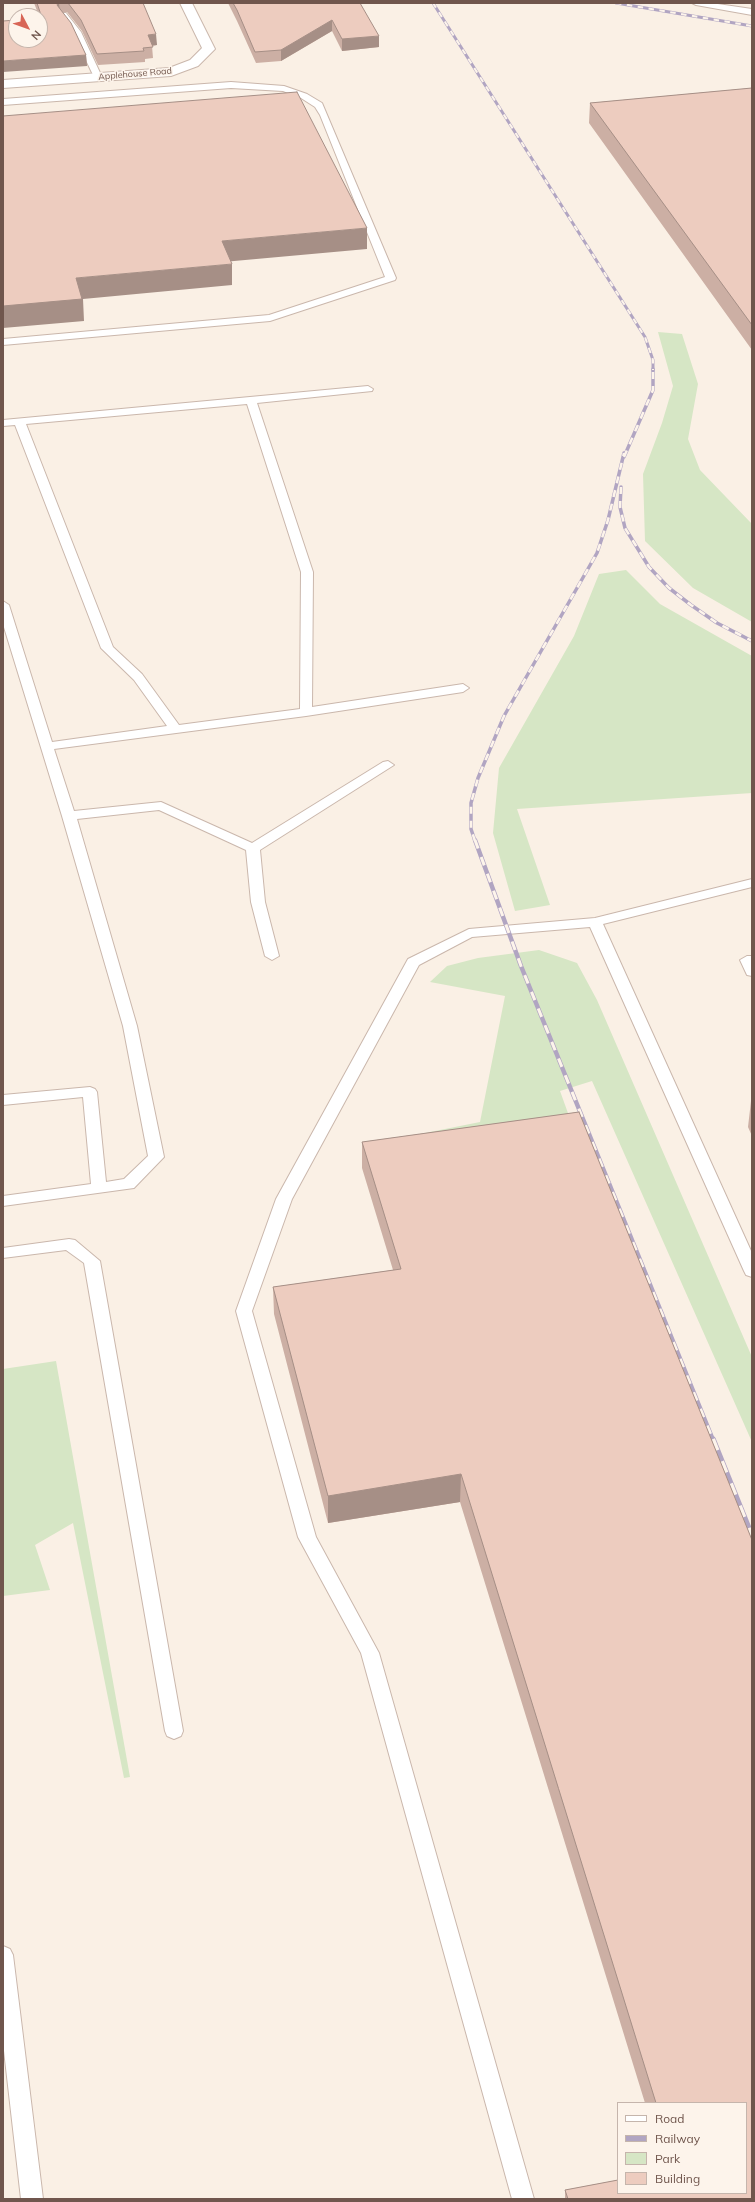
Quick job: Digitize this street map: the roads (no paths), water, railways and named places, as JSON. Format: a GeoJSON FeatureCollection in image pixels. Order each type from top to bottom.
{"type":"FeatureCollection","features":[{"type":"Feature","properties":{"kind":"street","name":"Applehouse Road"},"geometry":{"type":"LineString","coordinates":[[3,84],[171,72],[194,63],[209,49],[186,3]]}},
{"type":"Feature","properties":{"kind":"lane"},"geometry":{"type":"LineString","coordinates":[[696,3],[752,12]]}},
{"type":"Feature","properties":{"kind":"lane"},"geometry":{"type":"LineString","coordinates":[[64,15],[77,32],[98,77]]}},
{"type":"Feature","properties":{"kind":"lane"},"geometry":{"type":"LineString","coordinates":[[3,102],[122,97],[170,90],[231,85],[258,86],[298,94],[319,105],[392,278],[270,318],[3,342]]}},
{"type":"Feature","properties":{"kind":"lane"},"geometry":{"type":"LineString","coordinates":[[170,90],[175,101]]}},
{"type":"Feature","properties":{"kind":"lane"},"geometry":{"type":"LineString","coordinates":[[49,99],[52,111]]}},
{"type":"Feature","properties":{"kind":"lane"},"geometry":{"type":"LineString","coordinates":[[3,423],[368,389]]}},
{"type":"Feature","properties":{"kind":"lane"},"geometry":{"type":"LineString","coordinates":[[251,400],[307,572],[306,712]]}},
{"type":"Feature","properties":{"kind":"lane"},"geometry":{"type":"LineString","coordinates":[[19,421],[107,648],[138,677],[176,730]]}},
{"type":"Feature","properties":{"kind":"lane"},"geometry":{"type":"LineString","coordinates":[[3,605],[48,746],[130,1026],[156,1157],[129,1184],[3,1201]]}},
{"type":"Feature","properties":{"kind":"lane"},"geometry":{"type":"LineString","coordinates":[[48,746],[306,712],[463,688]]}},
{"type":"Feature","properties":{"kind":"lane"},"geometry":{"type":"LineString","coordinates":[[253,848],[388,765]]}},
{"type":"Feature","properties":{"kind":"lane"},"geometry":{"type":"LineString","coordinates":[[69,816],[161,806],[253,848]]}},
{"type":"Feature","properties":{"kind":"lane"},"geometry":{"type":"LineString","coordinates":[[253,848],[258,902],[272,956]]}},
{"type":"Feature","properties":{"kind":"lane"},"geometry":{"type":"LineString","coordinates":[[524,2199],[370,1653],[307,1537],[244,1311],[284,1199],[413,962],[469,933],[595,922],[752,883]]}},
{"type":"Feature","properties":{"kind":"lane"},"geometry":{"type":"LineString","coordinates":[[595,922],[752,1271]]}},
{"type":"Feature","properties":{"kind":"lane"},"geometry":{"type":"LineString","coordinates":[[752,960],[747,960],[752,972]]}},
{"type":"Feature","properties":{"kind":"lane"},"geometry":{"type":"LineString","coordinates":[[3,1100],[90,1092],[99,1188]]}},
{"type":"Feature","properties":{"kind":"lane"},"geometry":{"type":"LineString","coordinates":[[3,1253],[70,1244],[92,1261],[174,1731]]}},
{"type":"Feature","properties":{"kind":"lane"},"geometry":{"type":"LineString","coordinates":[[3,1955],[32,2199]]}},
{"type":"Feature","properties":{"kind":"railway"},"geometry":{"type":"LineString","coordinates":[[433,3],[645,337],[653,360],[653,390],[624,457]]}},
{"type":"Feature","properties":{"kind":"railway"},"geometry":{"type":"LineString","coordinates":[[616,3],[752,26]]}},
{"type":"Feature","properties":{"kind":"railway"},"geometry":{"type":"LineString","coordinates":[[475,841],[471,829],[471,803],[478,778],[504,716],[597,553],[608,520],[624,453]]}},
{"type":"Feature","properties":{"kind":"railway"},"geometry":{"type":"LineString","coordinates":[[621,487],[620,507],[625,528],[649,567],[669,588],[691,605],[717,623],[752,641]]}},
{"type":"Feature","properties":{"kind":"railway"},"geometry":{"type":"LineString","coordinates":[[475,840],[521,966],[713,1440]]}},
{"type":"Feature","properties":{"kind":"railway"},"geometry":{"type":"LineString","coordinates":[[713,1439],[752,1536]]}}]}
